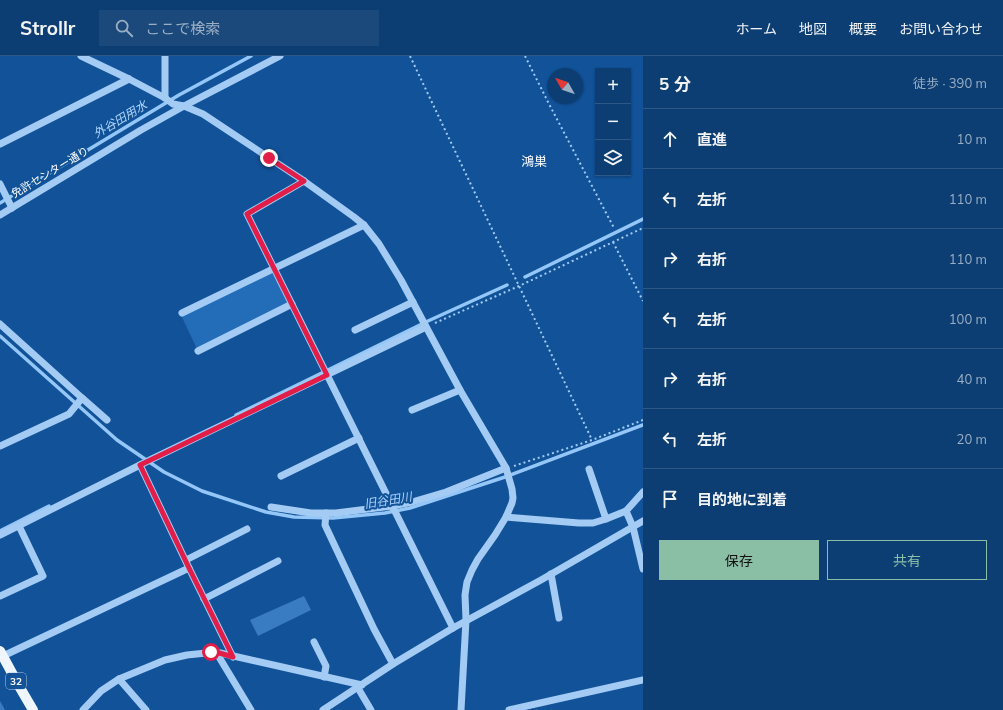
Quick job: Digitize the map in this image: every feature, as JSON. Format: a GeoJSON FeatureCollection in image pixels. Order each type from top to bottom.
{"type":"FeatureCollection","features":[{"type":"Feature","properties":{"kind":"main road","name":"32"},"geometry":{"type":"LineString","coordinates":[[1,654],[33,710]]}},
{"type":"Feature","properties":{"kind":"street"},"geometry":{"type":"LineString","coordinates":[[81,56],[129,79],[165,98],[173,104],[184,106],[203,114],[304,181],[354,216],[364,226],[379,244],[402,280],[460,390],[506,468],[511,484],[513,498],[506,517],[478,559],[467,582],[465,595],[466,620],[461,710]]}},
{"type":"Feature","properties":{"kind":"street"},"geometry":{"type":"LineString","coordinates":[[165,56],[165,98]]}},
{"type":"Feature","properties":{"kind":"street","name":"免許センター通り"},"geometry":{"type":"LineString","coordinates":[[0,215],[141,130],[280,56]]}},
{"type":"Feature","properties":{"kind":"street"},"geometry":{"type":"LineString","coordinates":[[0,144],[129,79]]}},
{"type":"Feature","properties":{"kind":"street"},"geometry":{"type":"LineString","coordinates":[[304,181],[247,214],[453,628]]}},
{"type":"Feature","properties":{"kind":"street"},"geometry":{"type":"LineString","coordinates":[[0,184],[12,208]]}},
{"type":"Feature","properties":{"kind":"street"},"geometry":{"type":"LineString","coordinates":[[182,313],[364,226]]}},
{"type":"Feature","properties":{"kind":"street"},"geometry":{"type":"LineString","coordinates":[[356,330],[413,302]]}},
{"type":"Feature","properties":{"kind":"street"},"geometry":{"type":"LineString","coordinates":[[198,351],[292,304]]}},
{"type":"Feature","properties":{"kind":"street"},"geometry":{"type":"LineString","coordinates":[[0,324],[107,420]]}},
{"type":"Feature","properties":{"kind":"street"},"geometry":{"type":"LineString","coordinates":[[0,536],[152,459],[426,327]]}},
{"type":"Feature","properties":{"kind":"street"},"geometry":{"type":"LineString","coordinates":[[412,410],[460,390]]}},
{"type":"Feature","properties":{"kind":"street"},"geometry":{"type":"LineString","coordinates":[[0,446],[69,414],[82,398]]}},
{"type":"Feature","properties":{"kind":"street"},"geometry":{"type":"LineString","coordinates":[[280,476],[359,438]]}},
{"type":"Feature","properties":{"kind":"street"},"geometry":{"type":"LineString","coordinates":[[140,465],[233,657]]}},
{"type":"Feature","properties":{"kind":"street"},"geometry":{"type":"LineString","coordinates":[[271,507],[311,513],[326,513],[358,511],[392,506],[446,492],[506,468]]}},
{"type":"Feature","properties":{"kind":"street"},"geometry":{"type":"LineString","coordinates":[[589,469],[606,519]]}},
{"type":"Feature","properties":{"kind":"street"},"geometry":{"type":"LineString","coordinates":[[506,517],[593,523],[626,511],[643,492]]}},
{"type":"Feature","properties":{"kind":"street"},"geometry":{"type":"LineString","coordinates":[[626,511],[633,527],[643,569]]}},
{"type":"Feature","properties":{"kind":"street"},"geometry":{"type":"LineString","coordinates":[[326,513],[325,525],[374,629],[393,664]]}},
{"type":"Feature","properties":{"kind":"street"},"geometry":{"type":"LineString","coordinates":[[323,710],[393,664],[466,620],[551,574],[643,521]]}},
{"type":"Feature","properties":{"kind":"street"},"geometry":{"type":"LineString","coordinates":[[0,596],[43,576],[18,526]]}},
{"type":"Feature","properties":{"kind":"street"},"geometry":{"type":"LineString","coordinates":[[186,560],[247,529]]}},
{"type":"Feature","properties":{"kind":"street"},"geometry":{"type":"LineString","coordinates":[[204,599],[278,561]]}},
{"type":"Feature","properties":{"kind":"street"},"geometry":{"type":"LineString","coordinates":[[1,654],[189,568]]}},
{"type":"Feature","properties":{"kind":"street"},"geometry":{"type":"LineString","coordinates":[[551,574],[559,618]]}},
{"type":"Feature","properties":{"kind":"street"},"geometry":{"type":"LineString","coordinates":[[314,642],[326,666],[324,677]]}},
{"type":"Feature","properties":{"kind":"street"},"geometry":{"type":"LineString","coordinates":[[83,710],[100,691],[119,679],[165,660],[187,654],[216,652],[360,686]]}},
{"type":"Feature","properties":{"kind":"street"},"geometry":{"type":"LineString","coordinates":[[216,652],[251,710]]}},
{"type":"Feature","properties":{"kind":"street"},"geometry":{"type":"LineString","coordinates":[[119,679],[146,710]]}},
{"type":"Feature","properties":{"kind":"street"},"geometry":{"type":"LineString","coordinates":[[509,710],[643,680]]}},
{"type":"Feature","properties":{"kind":"street"},"geometry":{"type":"LineString","coordinates":[[360,686],[371,710]]}},
{"type":"Feature","properties":{"kind":"path"},"geometry":{"type":"LineString","coordinates":[[410,56],[592,440]]}},
{"type":"Feature","properties":{"kind":"path"},"geometry":{"type":"LineString","coordinates":[[525,56],[614,228]]}},
{"type":"Feature","properties":{"kind":"path"},"geometry":{"type":"LineString","coordinates":[[426,327],[519,286],[643,228]]}},
{"type":"Feature","properties":{"kind":"path"},"geometry":{"type":"LineString","coordinates":[[613,242],[643,301]]}},
{"type":"Feature","properties":{"kind":"path"},"geometry":{"type":"LineString","coordinates":[[506,468],[592,440],[643,420]]}},
{"type":"Feature","properties":{"kind":"shaded area"},"geometry":{"type":"Polygon","coordinates":[[[275,269],[292,304],[198,351],[180,313],[275,269]]]}},
{"type":"Feature","properties":{"kind":"building"},"geometry":{"type":"Polygon","coordinates":[[[304,596],[311,610],[258,636],[250,620],[304,596]]]}},
{"type":"Feature","properties":{"kind":"building"},"geometry":{"type":"Polygon","coordinates":[[[0,701],[5,710],[0,710],[0,701]]]}},
{"type":"Feature","properties":{"kind":"waterway","name":"外谷田用水"},"geometry":{"type":"LineString","coordinates":[[0,203],[179,95],[251,56]]}},
{"type":"Feature","properties":{"kind":"waterway"},"geometry":{"type":"LineString","coordinates":[[525,277],[643,219]]}},
{"type":"Feature","properties":{"kind":"waterway"},"geometry":{"type":"LineString","coordinates":[[236,415],[428,321],[507,285]]}},
{"type":"Feature","properties":{"kind":"waterway","name":"旧谷田川"},"geometry":{"type":"LineString","coordinates":[[0,336],[117,440],[164,472],[202,491],[266,512],[294,517],[333,518],[385,513],[410,508],[505,477],[643,425]]}},
{"type":"Feature","properties":{"kind":"waterway"},"geometry":{"type":"LineString","coordinates":[[0,531],[49,506]]}},
{"type":"Feature","properties":{"kind":"district","name":"鴻巣"},"geometry":{"type":"Point","coordinates":[534,161]}},
{"type":"Feature","properties":{"kind":"route"},"geometry":{"type":"LineString","coordinates":[[211,652],[233,657],[140,465],[327,375],[247,214],[304,181],[269,158]]}}]}
